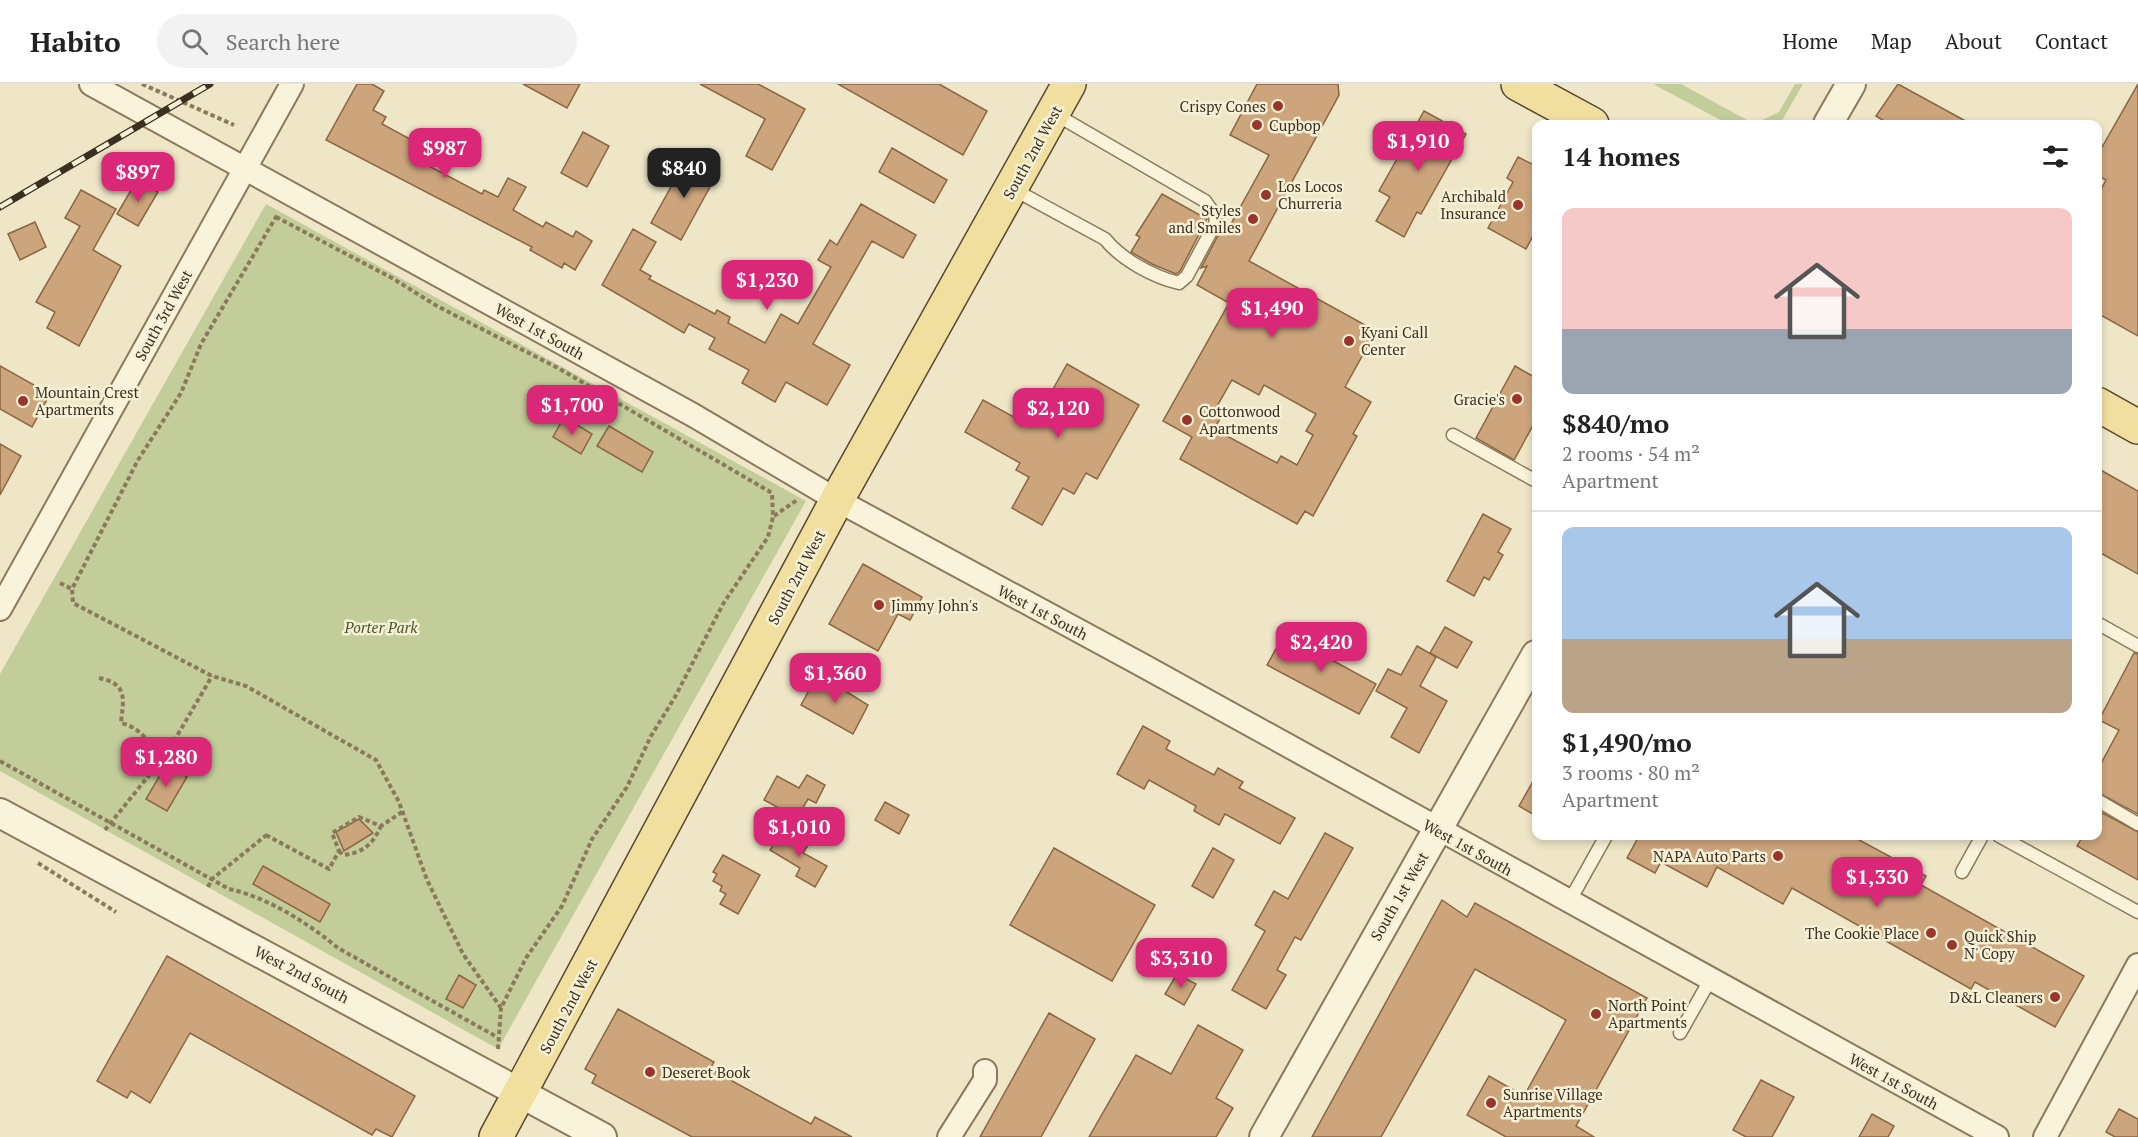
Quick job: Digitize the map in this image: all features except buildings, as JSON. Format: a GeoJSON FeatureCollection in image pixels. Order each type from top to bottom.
{"type":"FeatureCollection","features":[{"type":"Feature","properties":{"kind":"main road","name":"South 2nd West"},"geometry":{"type":"LineString","coordinates":[[496,1137],[837,500],[1069,84]]}},
{"type":"Feature","properties":{"kind":"main road"},"geometry":{"type":"LineString","coordinates":[[1518,84],[1585,120]]}},
{"type":"Feature","properties":{"kind":"main road"},"geometry":{"type":"LineString","coordinates":[[2102,407],[2138,427]]}},
{"type":"Feature","properties":{"kind":"street","name":"West 1st South"},"geometry":{"type":"LineString","coordinates":[[91,84],[693,415],[837,500],[1142,665],[1996,1137]]}},
{"type":"Feature","properties":{"kind":"street","name":"South 3rd West"},"geometry":{"type":"LineString","coordinates":[[0,609],[292,84]]}},
{"type":"Feature","properties":{"kind":"street"},"geometry":{"type":"LineString","coordinates":[[1830,120],[1851,84]]}},
{"type":"Feature","properties":{"kind":"street","name":"South 1st West"},"geometry":{"type":"LineString","coordinates":[[1264,1137],[1532,662]]}},
{"type":"Feature","properties":{"kind":"street","name":"West 2nd South"},"geometry":{"type":"LineString","coordinates":[[0,813],[602,1137]]}},
{"type":"Feature","properties":{"kind":"street"},"geometry":{"type":"LineString","coordinates":[[2045,1137],[2138,965]]}},
{"type":"Feature","properties":{"kind":"street"},"geometry":{"type":"LineString","coordinates":[[949,1137],[985,1080],[985,1071]]}},
{"type":"Feature","properties":{"kind":"lane"},"geometry":{"type":"LineString","coordinates":[[1011,188],[1105,239],[1114,251],[1166,280],[1179,283],[1187,276],[1216,222],[1215,215],[1205,201],[1053,113]]}},
{"type":"Feature","properties":{"kind":"lane"},"geometry":{"type":"LineString","coordinates":[[1453,435],[1532,479]]}},
{"type":"Feature","properties":{"kind":"lane"},"geometry":{"type":"LineString","coordinates":[[2102,626],[2138,645]]}},
{"type":"Feature","properties":{"kind":"lane"},"geometry":{"type":"LineString","coordinates":[[2102,803],[2138,824]]}},
{"type":"Feature","properties":{"kind":"lane"},"geometry":{"type":"LineString","coordinates":[[1569,903],[1604,840]]}},
{"type":"Feature","properties":{"kind":"lane"},"geometry":{"type":"LineString","coordinates":[[1962,872],[1980,840]]}},
{"type":"Feature","properties":{"kind":"lane"},"geometry":{"type":"LineString","coordinates":[[2006,840],[2138,912]]}},
{"type":"Feature","properties":{"kind":"lane"},"geometry":{"type":"LineString","coordinates":[[1680,1033],[1710,980]]}},
{"type":"Feature","properties":{"kind":"path"},"geometry":{"type":"LineString","coordinates":[[142,84],[234,125]]}},
{"type":"Feature","properties":{"kind":"path"},"geometry":{"type":"LineString","coordinates":[[498,1049],[497,1036],[501,1008],[526,958],[562,906],[592,839],[627,787],[651,736],[675,697],[723,604],[768,537],[773,517],[772,493],[558,368],[437,306],[392,278],[276,217],[212,325],[181,393],[138,460],[72,589],[73,603],[212,676],[246,686],[376,760],[402,812],[427,880],[463,954],[501,1008]]}},
{"type":"Feature","properties":{"kind":"path"},"geometry":{"type":"LineString","coordinates":[[773,517],[804,495]]}},
{"type":"Feature","properties":{"kind":"path"},"geometry":{"type":"LineString","coordinates":[[60,583],[72,589]]}},
{"type":"Feature","properties":{"kind":"path"},"geometry":{"type":"LineString","coordinates":[[105,830],[162,759],[212,676]]}},
{"type":"Feature","properties":{"kind":"path"},"geometry":{"type":"LineString","coordinates":[[99,678],[110,681],[120,688],[124,702],[121,723],[133,726],[151,744],[155,756],[162,759]]}},
{"type":"Feature","properties":{"kind":"path"},"geometry":{"type":"LineString","coordinates":[[0,761],[229,889],[258,898],[319,932],[338,948],[497,1036]]}},
{"type":"Feature","properties":{"kind":"path"},"geometry":{"type":"LineString","coordinates":[[381,826],[359,817],[332,833],[343,855],[356,854],[374,842],[381,826],[402,812]]}},
{"type":"Feature","properties":{"kind":"path"},"geometry":{"type":"LineString","coordinates":[[208,887],[212,879],[267,834],[329,869],[339,850]]}},
{"type":"Feature","properties":{"kind":"path"},"geometry":{"type":"LineString","coordinates":[[29,857],[116,912]]}},
{"type":"Feature","properties":{"kind":"green space"},"geometry":{"type":"Polygon","coordinates":[[[1653,84],[1681,84],[1747,120],[1720,120],[1653,84]]]}},
{"type":"Feature","properties":{"kind":"green space"},"geometry":{"type":"Polygon","coordinates":[[[1795,84],[1803,84],[1782,120],[1762,120],[1779,112],[1795,84]]]}},
{"type":"Feature","properties":{"kind":"green space","name":"Porter Park"},"geometry":{"type":"Polygon","coordinates":[[[266,204],[806,501],[498,1049],[0,771],[0,674],[266,204]]]}},
{"type":"Feature","properties":{"kind":"railway"},"geometry":{"type":"LineString","coordinates":[[0,207],[210,84]]}},
{"type":"Feature","properties":{"kind":"place","name":"Crispy Cones"},"geometry":{"type":"Point","coordinates":[1278,106]}},
{"type":"Feature","properties":{"kind":"place","name":"Cupbop"},"geometry":{"type":"Point","coordinates":[1257,125]}},
{"type":"Feature","properties":{"kind":"place","name":"Los Locos Churreria"},"geometry":{"type":"Point","coordinates":[1266,195]}},
{"type":"Feature","properties":{"kind":"place","name":"Archibald Insurance"},"geometry":{"type":"Point","coordinates":[1518,205]}},
{"type":"Feature","properties":{"kind":"place","name":"Styles and Smiles"},"geometry":{"type":"Point","coordinates":[1253,219]}},
{"type":"Feature","properties":{"kind":"place","name":"Kyani Call Center"},"geometry":{"type":"Point","coordinates":[1349,341]}},
{"type":"Feature","properties":{"kind":"place","name":"Gracie's"},"geometry":{"type":"Point","coordinates":[1517,399]}},
{"type":"Feature","properties":{"kind":"place","name":"Mountain Crest Apartments"},"geometry":{"type":"Point","coordinates":[23,401]}},
{"type":"Feature","properties":{"kind":"place","name":"Cottonwood Apartments"},"geometry":{"type":"Point","coordinates":[1187,420]}},
{"type":"Feature","properties":{"kind":"place","name":"Jimmy John's"},"geometry":{"type":"Point","coordinates":[879,605]}},
{"type":"Feature","properties":{"kind":"place","name":"NAPA Auto Parts"},"geometry":{"type":"Point","coordinates":[1778,856]}},
{"type":"Feature","properties":{"kind":"place","name":"The Cookie Place"},"geometry":{"type":"Point","coordinates":[1931,933]}},
{"type":"Feature","properties":{"kind":"place","name":"Quick Ship N' Copy"},"geometry":{"type":"Point","coordinates":[1952,945]}},
{"type":"Feature","properties":{"kind":"place","name":"D&L Cleaners"},"geometry":{"type":"Point","coordinates":[2055,997]}},
{"type":"Feature","properties":{"kind":"place","name":"North Point Apartments"},"geometry":{"type":"Point","coordinates":[1596,1014]}},
{"type":"Feature","properties":{"kind":"place","name":"Deseret Book"},"geometry":{"type":"Point","coordinates":[650,1072]}},
{"type":"Feature","properties":{"kind":"place","name":"Sunrise Village Apartments"},"geometry":{"type":"Point","coordinates":[1491,1103]}}]}
